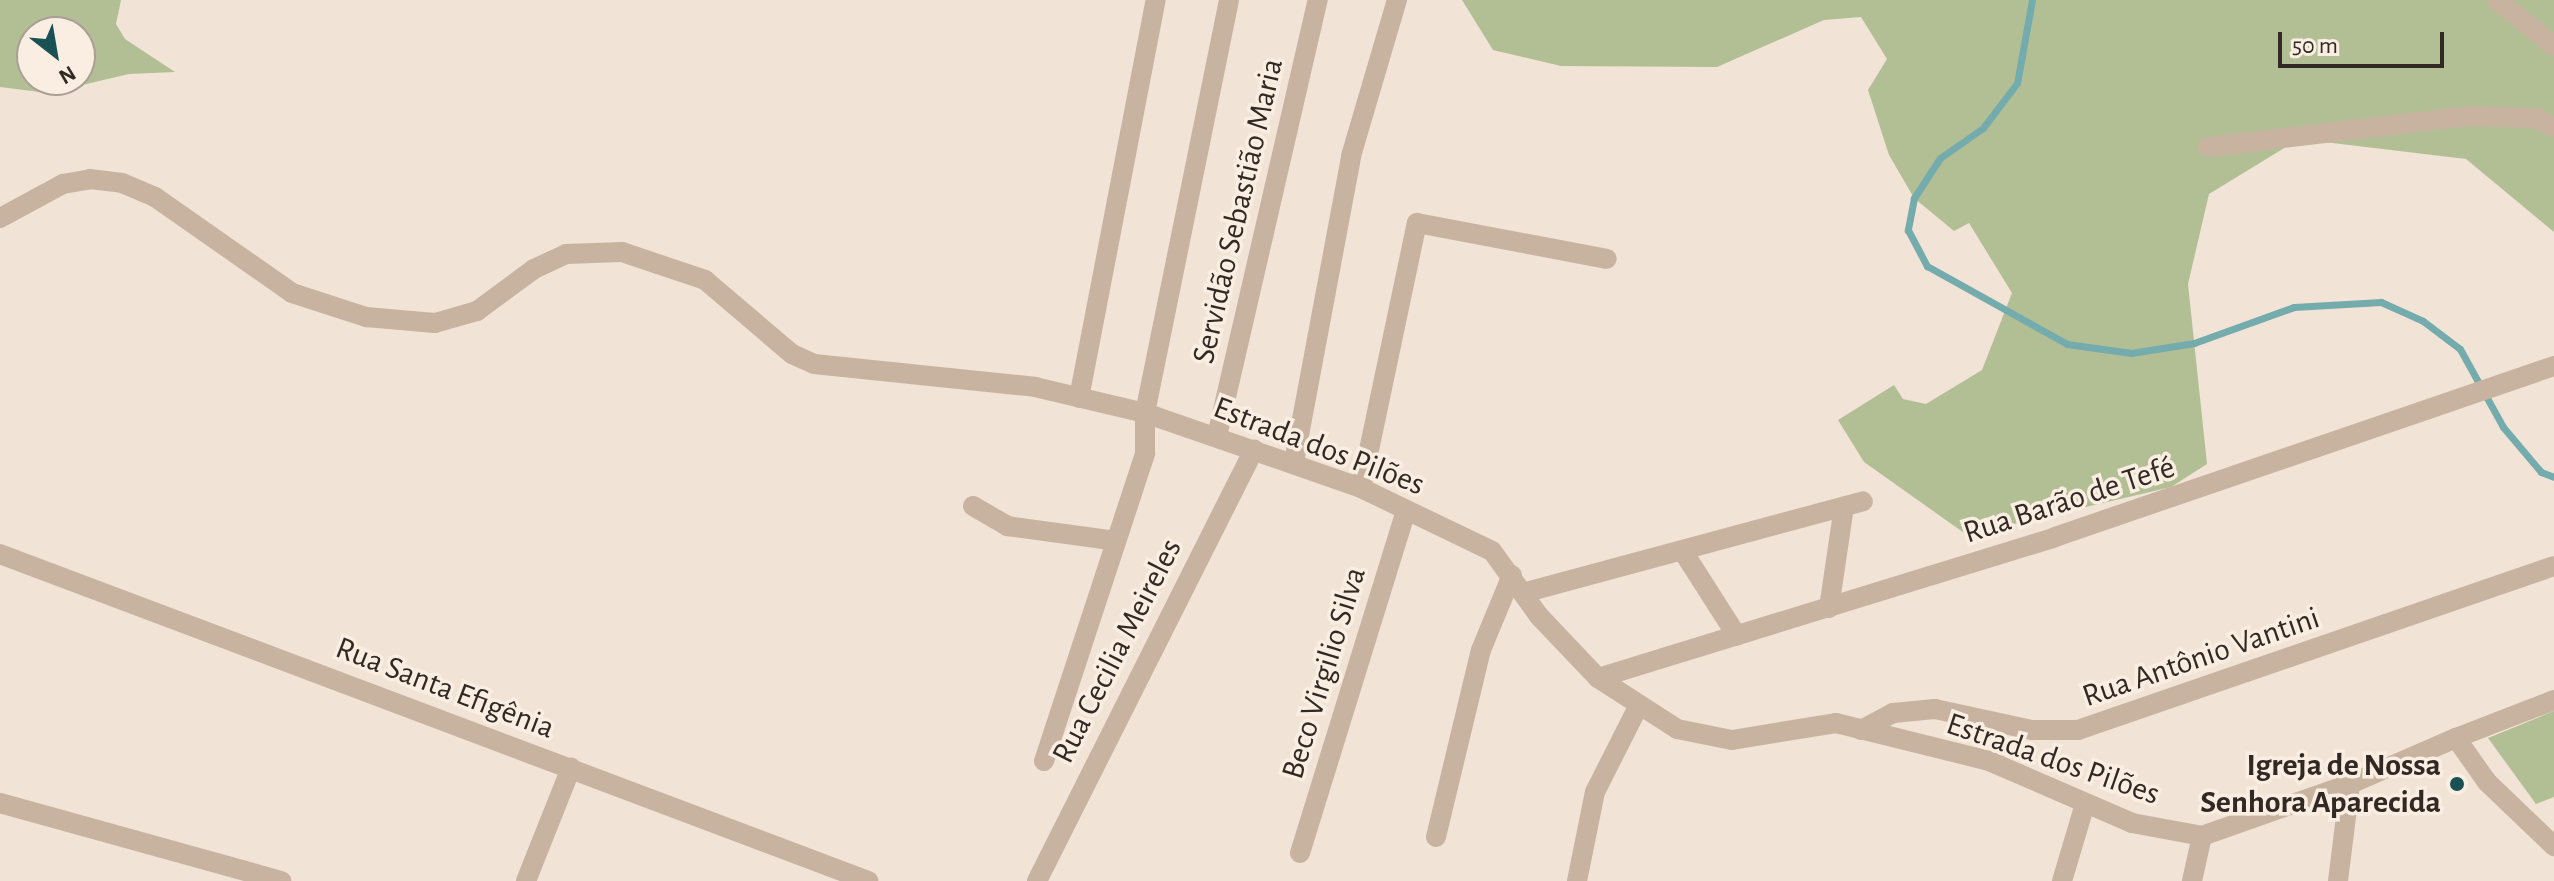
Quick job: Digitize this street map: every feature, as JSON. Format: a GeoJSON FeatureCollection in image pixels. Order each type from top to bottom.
{"type":"FeatureCollection","features":[{"type":"Feature","properties":{"kind":"street"},"geometry":{"type":"LineString","coordinates":[[1079,398],[1156,0]]}},
{"type":"Feature","properties":{"kind":"street"},"geometry":{"type":"LineString","coordinates":[[1044,761],[1145,453],[1145,413],[1229,0]]}},
{"type":"Feature","properties":{"kind":"street","name":"Servidão Sebastião Maria"},"geometry":{"type":"LineString","coordinates":[[1217,436],[1318,0]]}},
{"type":"Feature","properties":{"kind":"street"},"geometry":{"type":"LineString","coordinates":[[1294,462],[1351,156],[1397,0]]}},
{"type":"Feature","properties":{"kind":"street"},"geometry":{"type":"LineString","coordinates":[[2497,0],[2554,46]]}},
{"type":"Feature","properties":{"kind":"street"},"geometry":{"type":"LineString","coordinates":[[2208,147],[2467,116],[2536,118],[2554,127]]}},
{"type":"Feature","properties":{"kind":"street","name":"Estrada dos Pilões"},"geometry":{"type":"LineString","coordinates":[[0,218],[63,184],[90,179],[122,183],[155,197],[292,293],[366,317],[435,323],[477,311],[534,269],[566,254],[622,252],[705,280],[792,354],[814,364],[988,378],[1079,398],[1145,413],[1294,462],[1361,488],[1481,544],[1512,575],[1523,593],[1598,678],[1638,707],[1677,729],[1709,738],[1732,740],[1836,723],[1989,761],[2132,823],[2202,836],[2350,784],[2554,700]]}},
{"type":"Feature","properties":{"kind":"street"},"geometry":{"type":"LineString","coordinates":[[1361,488],[1413,228],[1424,221],[1607,259]]}},
{"type":"Feature","properties":{"kind":"street","name":"Rua Barão de Tefé"},"geometry":{"type":"LineString","coordinates":[[1598,678],[1829,608],[2469,397],[2554,366]]}},
{"type":"Feature","properties":{"kind":"street","name":"Rua Cecilia Meireles"},"geometry":{"type":"LineString","coordinates":[[1037,881],[1254,450]]}},
{"type":"Feature","properties":{"kind":"street"},"geometry":{"type":"LineString","coordinates":[[1523,593],[1684,553],[1853,504],[1829,608]]}},
{"type":"Feature","properties":{"kind":"street"},"geometry":{"type":"LineString","coordinates":[[973,506],[1007,526],[1116,541]]}},
{"type":"Feature","properties":{"kind":"street","name":"Beco Virgilio Silva"},"geometry":{"type":"LineString","coordinates":[[1300,853],[1406,511]]}},
{"type":"Feature","properties":{"kind":"street"},"geometry":{"type":"LineString","coordinates":[[1684,553],[1737,636]]}},
{"type":"Feature","properties":{"kind":"street","name":"Rua Santa Efigênia"},"geometry":{"type":"LineString","coordinates":[[0,554],[868,881]]}},
{"type":"Feature","properties":{"kind":"street","name":"Rua Antônio Vantini"},"geometry":{"type":"LineString","coordinates":[[1861,730],[1893,713],[1935,709],[2032,730],[2078,730],[2554,566]]}},
{"type":"Feature","properties":{"kind":"street"},"geometry":{"type":"LineString","coordinates":[[1436,837],[1481,650],[1512,575]]}},
{"type":"Feature","properties":{"kind":"street"},"geometry":{"type":"LineString","coordinates":[[1577,881],[1595,792],[1638,707]]}},
{"type":"Feature","properties":{"kind":"street"},"geometry":{"type":"LineString","coordinates":[[2456,738],[2487,782],[2554,846]]}},
{"type":"Feature","properties":{"kind":"street"},"geometry":{"type":"LineString","coordinates":[[526,881],[571,768]]}},
{"type":"Feature","properties":{"kind":"street"},"geometry":{"type":"LineString","coordinates":[[2338,881],[2350,784]]}},
{"type":"Feature","properties":{"kind":"street"},"geometry":{"type":"LineString","coordinates":[[0,803],[281,881]]}},
{"type":"Feature","properties":{"kind":"street"},"geometry":{"type":"LineString","coordinates":[[2062,881],[2085,804]]}},
{"type":"Feature","properties":{"kind":"street"},"geometry":{"type":"LineString","coordinates":[[2192,881],[2202,836]]}},
{"type":"Feature","properties":{"kind":"green space"},"geometry":{"type":"Polygon","coordinates":[[[0,0],[121,0],[116,24],[125,39],[175,72],[129,74],[96,82],[96,16],[16,16],[16,89],[0,87],[0,0]]]}},
{"type":"Feature","properties":{"kind":"green space"},"geometry":{"type":"Polygon","coordinates":[[[1462,0],[2554,0],[2554,232],[2466,159],[2299,139],[2209,194],[2188,284],[2207,464],[2171,487],[1967,535],[1864,462],[1838,420],[1894,385],[1903,399],[1926,404],[1982,370],[2012,293],[1969,223],[1954,231],[1914,198],[1889,155],[1868,90],[1887,59],[1861,17],[1824,20],[1717,67],[1561,66],[1493,50],[1462,0]]]}},
{"type":"Feature","properties":{"kind":"green space"},"geometry":{"type":"Polygon","coordinates":[[[2554,711],[2554,797],[2536,804],[2488,738],[2554,711]]]}},
{"type":"Feature","properties":{"kind":"waterway"},"geometry":{"type":"LineString","coordinates":[[2032,0],[2017,83],[1983,128],[1940,158],[1914,198],[1908,230],[1927,266],[2067,344],[2131,353],[2194,343],[2294,307],[2381,302],[2423,321],[2460,349],[2503,427],[2541,472],[2554,477]]}},
{"type":"Feature","properties":{"kind":"place","name":"Igreja de Nossa Senhora Aparecida"},"geometry":{"type":"Point","coordinates":[2457,784]}}]}
